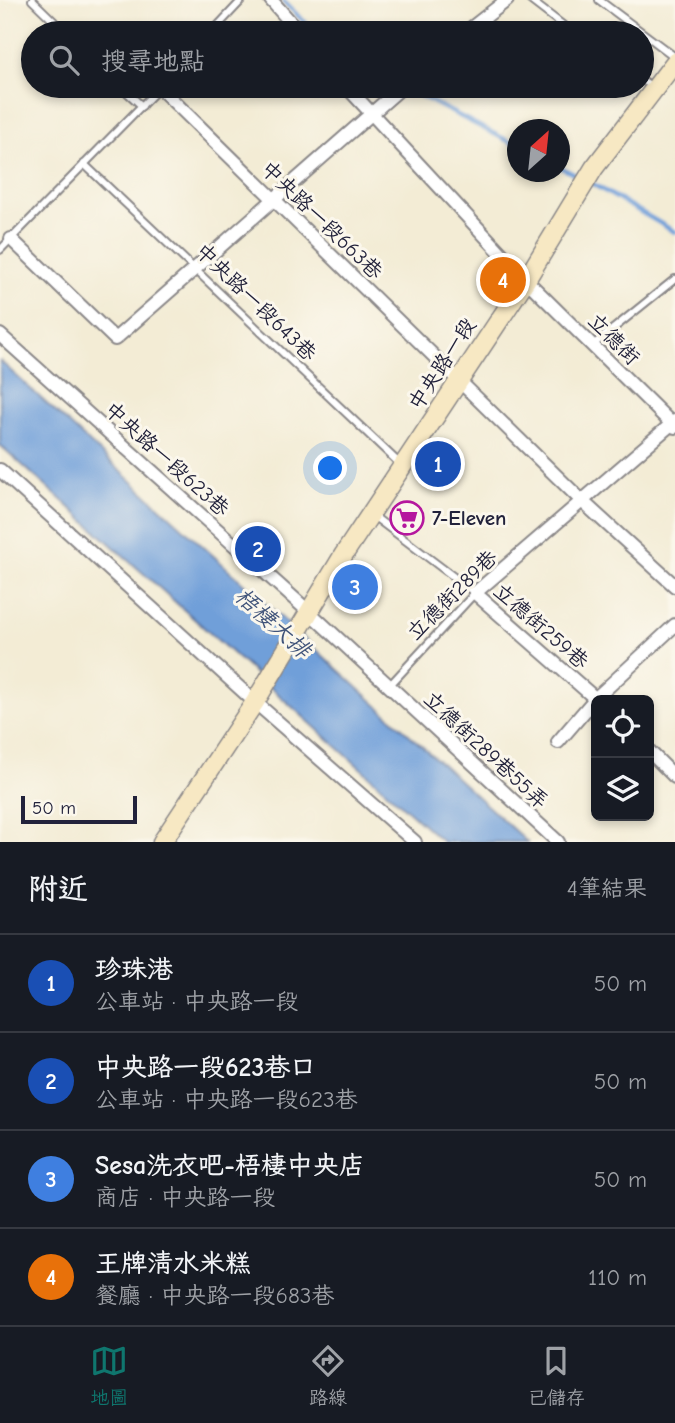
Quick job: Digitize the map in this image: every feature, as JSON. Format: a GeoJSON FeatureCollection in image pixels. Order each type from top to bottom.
{"type":"FeatureCollection","features":[{"type":"Feature","properties":{"kind":"street"},"geometry":{"type":"LineString","coordinates":[[271,0],[289,21]]}},
{"type":"Feature","properties":{"kind":"street"},"geometry":{"type":"LineString","coordinates":[[480,21],[507,0]]}},
{"type":"Feature","properties":{"kind":"street","name":"中央路一段"},"geometry":{"type":"LineString","coordinates":[[654,79],[675,60]]}},
{"type":"Feature","properties":{"kind":"street","name":"中央路一段663巷"},"geometry":{"type":"LineString","coordinates":[[171,98],[582,500],[675,586]]}},
{"type":"Feature","properties":{"kind":"street","name":"立德街"},"geometry":{"type":"LineString","coordinates":[[357,98],[526,280],[674,424]]}},
{"type":"Feature","properties":{"kind":"street"},"geometry":{"type":"LineString","coordinates":[[11,239],[115,339],[388,98]]}},
{"type":"Feature","properties":{"kind":"street","name":"中央路一段"},"geometry":{"type":"LineString","coordinates":[[260,695],[304,619],[458,379],[526,280],[640,98]]}},
{"type":"Feature","properties":{"kind":"street","name":"中央路一段623巷"},"geometry":{"type":"LineString","coordinates":[[0,335],[304,619],[389,686]]}},
{"type":"Feature","properties":{"kind":"street","name":"立德街289巷"},"geometry":{"type":"LineString","coordinates":[[475,593],[674,424]]}},
{"type":"Feature","properties":{"kind":"street"},"geometry":{"type":"LineString","coordinates":[[0,470],[260,695],[415,842]]}},
{"type":"Feature","properties":{"kind":"street","name":"立德街259巷"},"geometry":{"type":"LineString","coordinates":[[475,593],[591,696]]}},
{"type":"Feature","properties":{"kind":"street","name":"立德街259巷"},"geometry":{"type":"LineString","coordinates":[[601,695],[675,625]]}},
{"type":"Feature","properties":{"kind":"street","name":"立德街289巷55弄"},"geometry":{"type":"LineString","coordinates":[[389,686],[558,842]]}},
{"type":"Feature","properties":{"kind":"street"},"geometry":{"type":"LineString","coordinates":[[162,842],[260,695]]}},
{"type":"Feature","properties":{"kind":"street"},"geometry":{"type":"LineString","coordinates":[[558,742],[591,706]]}},
{"type":"Feature","properties":{"kind":"street"},"geometry":{"type":"LineString","coordinates":[[654,756],[675,776]]}},
{"type":"Feature","properties":{"kind":"lane"},"geometry":{"type":"LineString","coordinates":[[32,0],[54,21]]}},
{"type":"Feature","properties":{"kind":"lane"},"geometry":{"type":"LineString","coordinates":[[222,21],[242,0]]}},
{"type":"Feature","properties":{"kind":"lane"},"geometry":{"type":"LineString","coordinates":[[530,0],[557,21]]}},
{"type":"Feature","properties":{"kind":"lane"},"geometry":{"type":"LineString","coordinates":[[599,0],[626,21]]}},
{"type":"Feature","properties":{"kind":"lane"},"geometry":{"type":"LineString","coordinates":[[654,43],[675,60]]}},
{"type":"Feature","properties":{"kind":"lane"},"geometry":{"type":"LineString","coordinates":[[133,98],[142,106]]}},
{"type":"Feature","properties":{"kind":"lane"},"geometry":{"type":"LineString","coordinates":[[0,250],[150,98]]}},
{"type":"Feature","properties":{"kind":"lane","name":"中央路一段643巷"},"geometry":{"type":"LineString","coordinates":[[84,164],[403,467]]}},
{"type":"Feature","properties":{"kind":"lane"},"geometry":{"type":"LineString","coordinates":[[593,345],[675,279]]}},
{"type":"Feature","properties":{"kind":"lane"},"geometry":{"type":"LineString","coordinates":[[371,514],[475,593]]}},
{"type":"Feature","properties":{"kind":"lane","name":"立德街289巷"},"geometry":{"type":"LineString","coordinates":[[389,686],[475,593]]}},
{"type":"Feature","properties":{"kind":"water","name":"梧棲大排"},"geometry":{"type":"Polygon","coordinates":[[[0,361],[527,842],[443,842],[0,445],[0,361]]]}},
{"type":"Feature","properties":{"kind":"waterway"},"geometry":{"type":"LineString","coordinates":[[284,2],[304,21]]}},
{"type":"Feature","properties":{"kind":"waterway"},"geometry":{"type":"LineString","coordinates":[[424,98],[507,140]]}},
{"type":"Feature","properties":{"kind":"waterway"},"geometry":{"type":"LineString","coordinates":[[570,172],[583,179]]}},
{"type":"Feature","properties":{"kind":"waterway"},"geometry":{"type":"LineString","coordinates":[[591,183],[675,232]]}},
{"type":"Feature","properties":{"kind":"place","name":"王牌清水米糕"},"geometry":{"type":"Point","coordinates":[503,280]}},
{"type":"Feature","properties":{"kind":"place","name":"珍珠港"},"geometry":{"type":"Point","coordinates":[438,464]}},
{"type":"Feature","properties":{"kind":"place","name":"7-Eleven"},"geometry":{"type":"Point","coordinates":[407,518]}},
{"type":"Feature","properties":{"kind":"place","name":"中央路一段623巷口"},"geometry":{"type":"Point","coordinates":[258,549]}},
{"type":"Feature","properties":{"kind":"place","name":"Sesa洗衣吧-梧棲中央店"},"geometry":{"type":"Point","coordinates":[355,587]}}]}
